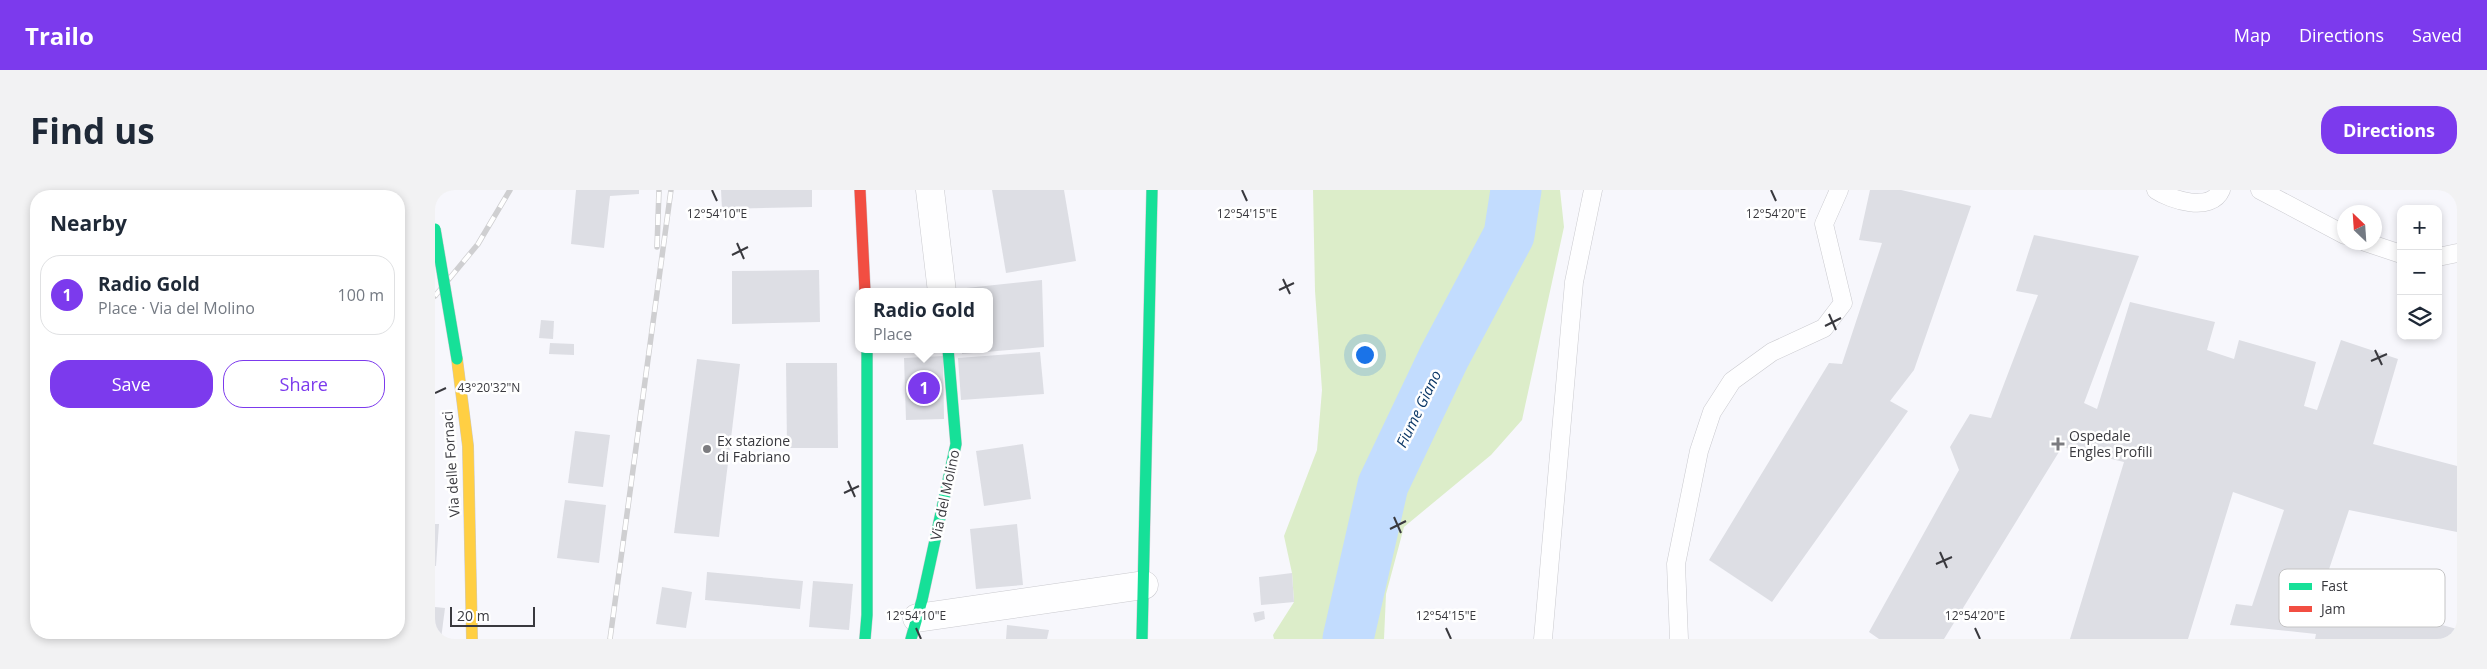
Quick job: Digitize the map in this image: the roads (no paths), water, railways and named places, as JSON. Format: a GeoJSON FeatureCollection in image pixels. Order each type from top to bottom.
{"type":"FeatureCollection","features":[{"type":"Feature","properties":{"kind":"street"},"geometry":{"type":"LineString","coordinates":[[860,190],[865,288]]}},
{"type":"Feature","properties":{"kind":"street"},"geometry":{"type":"LineString","coordinates":[[930,190],[942,288]]}},
{"type":"Feature","properties":{"kind":"street"},"geometry":{"type":"LineString","coordinates":[[1142,639],[1152,190]]}},
{"type":"Feature","properties":{"kind":"street","name":"Via delle Fornaci"},"geometry":{"type":"LineString","coordinates":[[435,229],[457,359],[468,446],[472,639]]}},
{"type":"Feature","properties":{"kind":"street"},"geometry":{"type":"LineString","coordinates":[[865,639],[867,615],[867,353]]}},
{"type":"Feature","properties":{"kind":"street","name":"Via del Molino"},"geometry":{"type":"LineString","coordinates":[[914,628],[956,444],[948,353]]}},
{"type":"Feature","properties":{"kind":"street"},"geometry":{"type":"LineString","coordinates":[[914,628],[1143,585]]}},
{"type":"Feature","properties":{"kind":"lane"},"geometry":{"type":"LineString","coordinates":[[1543,639],[1574,282],[1593,190]]}},
{"type":"Feature","properties":{"kind":"lane"},"geometry":{"type":"LineString","coordinates":[[1679,639],[1676,564],[1699,451],[1712,412],[1732,381],[1772,352],[1824,328],[1843,303],[1824,224],[1839,190]]}},
{"type":"Feature","properties":{"kind":"lane"},"geometry":{"type":"LineString","coordinates":[[2156,190],[2166,196],[2189,202],[2206,202],[2219,194],[2221,190]]}},
{"type":"Feature","properties":{"kind":"lane"},"geometry":{"type":"LineString","coordinates":[[2260,190],[2337,231]]}},
{"type":"Feature","properties":{"kind":"lane"},"geometry":{"type":"LineString","coordinates":[[2382,248],[2397,253]]}},
{"type":"Feature","properties":{"kind":"lane"},"geometry":{"type":"LineString","coordinates":[[2442,257],[2457,253]]}},
{"type":"Feature","properties":{"kind":"waterway","name":"Fiume Giano"},"geometry":{"type":"LineString","coordinates":[[1348,639],[1383,485],[1444,357],[1509,235],[1516,190]]}},
{"type":"Feature","properties":{"kind":"railway"},"geometry":{"type":"LineString","coordinates":[[435,296],[478,244],[510,190]]}},
{"type":"Feature","properties":{"kind":"railway"},"geometry":{"type":"LineString","coordinates":[[657,247],[659,190]]}},
{"type":"Feature","properties":{"kind":"railway"},"geometry":{"type":"LineString","coordinates":[[610,639],[671,190]]}},
{"type":"Feature","properties":{"kind":"place","name":"Radio Gold"},"geometry":{"type":"Point","coordinates":[924,388]}},
{"type":"Feature","properties":{"kind":"place","name":"Ospedale Engles Profili"},"geometry":{"type":"Point","coordinates":[2058,444]}},
{"type":"Feature","properties":{"kind":"place","name":"Ex stazione di Fabriano"},"geometry":{"type":"Point","coordinates":[707,449]}}]}
